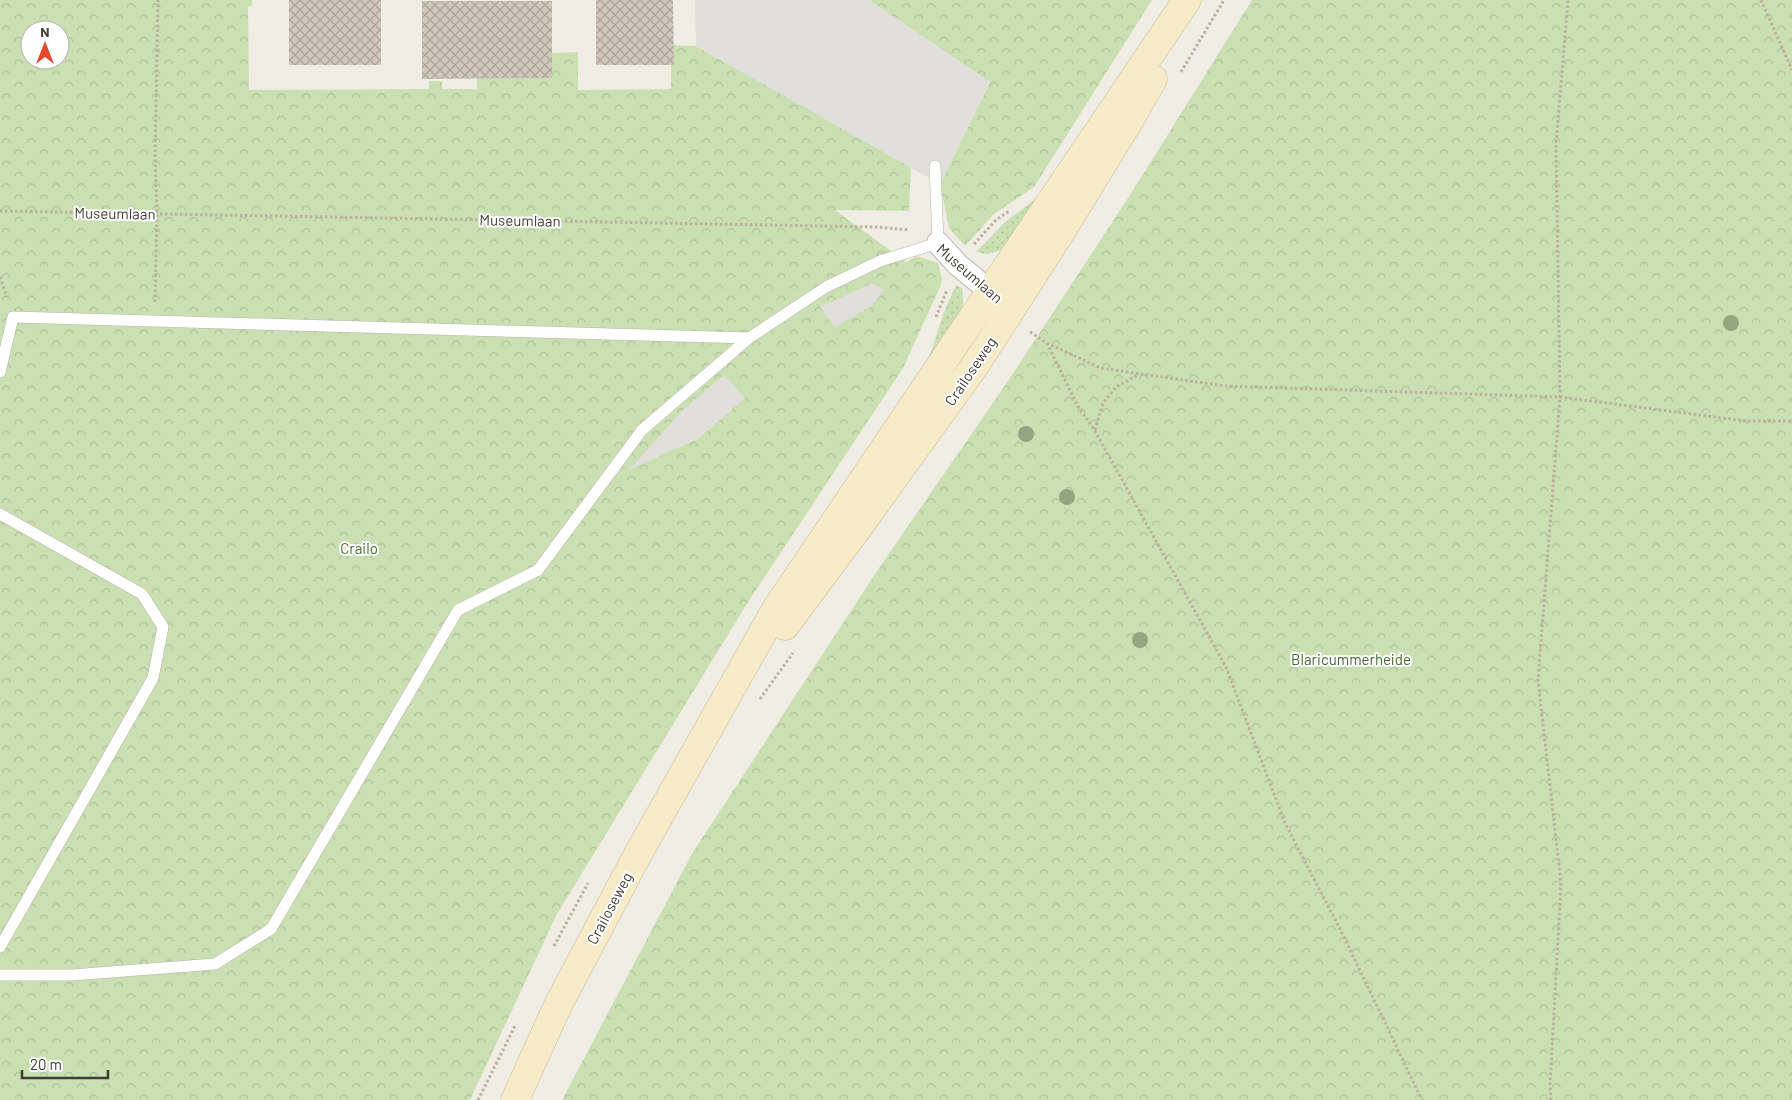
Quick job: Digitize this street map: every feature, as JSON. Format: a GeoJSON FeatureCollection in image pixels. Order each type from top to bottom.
{"type":"FeatureCollection","features":[{"type":"Feature","properties":{"kind":"main road","name":"Crailoseweg"},"geometry":{"type":"LineString","coordinates":[[514,1100],[572,980],[638,854],[776,609],[1188,0]]}},
{"type":"Feature","properties":{"kind":"main road","name":"Crailoseweg"},"geometry":{"type":"LineString","coordinates":[[713,721],[863,521],[976,364],[1017,318],[1196,0]]}},
{"type":"Feature","properties":{"kind":"street","name":"Museumlaan"},"geometry":{"type":"LineString","coordinates":[[938,242],[958,266],[990,291],[1017,318]]}},
{"type":"Feature","properties":{"kind":"lane"},"geometry":{"type":"LineString","coordinates":[[0,975],[72,975],[215,964],[271,929],[458,610],[538,570],[642,430],[749,338],[826,287],[880,261],[938,242],[935,166]]}},
{"type":"Feature","properties":{"kind":"lane"},"geometry":{"type":"LineString","coordinates":[[0,372],[13,317],[749,338]]}},
{"type":"Feature","properties":{"kind":"lane"},"geometry":{"type":"LineString","coordinates":[[0,514],[142,594],[163,627],[153,678],[0,946]]}},
{"type":"Feature","properties":{"kind":"path"},"geometry":{"type":"LineString","coordinates":[[155,321],[157,214],[155,157],[158,0]]}},
{"type":"Feature","properties":{"kind":"path"},"geometry":{"type":"LineString","coordinates":[[1551,1100],[1550,1086],[1561,884],[1538,680],[1560,397],[1556,144],[1568,0]]}},
{"type":"Feature","properties":{"kind":"path"},"geometry":{"type":"LineString","coordinates":[[1761,0],[1792,70]]}},
{"type":"Feature","properties":{"kind":"path","name":"Museumlaan"},"geometry":{"type":"LineString","coordinates":[[0,211],[877,227],[908,230],[938,242]]}},
{"type":"Feature","properties":{"kind":"path"},"geometry":{"type":"LineString","coordinates":[[1017,318],[1047,343],[1100,368],[1225,386],[1560,397],[1746,421],[1792,422]]}},
{"type":"Feature","properties":{"kind":"path"},"geometry":{"type":"LineString","coordinates":[[1047,343],[1077,405],[1095,431],[1226,666],[1285,823],[1342,933],[1422,1100]]}},
{"type":"Feature","properties":{"kind":"path"},"geometry":{"type":"LineString","coordinates":[[1095,431],[1103,403],[1116,387],[1140,373]]}},
{"type":"Feature","properties":{"kind":"green space","name":"Crailo"},"geometry":{"type":"Polygon","coordinates":[[[0,0],[252,0],[252,6],[248,6],[249,90],[429,89],[429,81],[442,81],[442,89],[477,89],[477,56],[578,52],[578,90],[671,89],[671,45],[696,46],[911,167],[909,211],[835,210],[906,262],[917,256],[938,263],[942,278],[940,287],[903,368],[748,602],[557,914],[470,1100],[0,1100],[0,0]]]}},
{"type":"Feature","properties":{"kind":"green space"},"geometry":{"type":"Polygon","coordinates":[[[869,0],[1152,0],[1034,187],[994,214],[965,246],[949,228],[940,184],[990,82],[869,0]]]}},
{"type":"Feature","properties":{"kind":"green space","name":"Blaricummerheide"},"geometry":{"type":"Polygon","coordinates":[[[1252,0],[1792,0],[1792,1100],[562,1100],[693,852],[877,571],[1012,375],[1130,195],[1252,0]]]}},
{"type":"Feature","properties":{"kind":"green space"},"geometry":{"type":"Polygon","coordinates":[[[1055,184],[1005,249],[987,254],[976,252],[1005,222],[1055,184]]]}},
{"type":"Feature","properties":{"kind":"green space"},"geometry":{"type":"Polygon","coordinates":[[[956,285],[962,288],[961,321],[913,392],[932,349],[944,312],[956,285]]]}},
{"type":"Feature","properties":{"kind":"shaded area"},"geometry":{"type":"Polygon","coordinates":[[[695,0],[869,0],[990,82],[940,184],[696,46],[695,0]]]}},
{"type":"Feature","properties":{"kind":"shaded area"},"geometry":{"type":"Polygon","coordinates":[[[873,283],[884,290],[872,306],[835,327],[820,307],[873,283]]]}},
{"type":"Feature","properties":{"kind":"shaded area"},"geometry":{"type":"Polygon","coordinates":[[[724,375],[745,398],[699,438],[629,470],[684,409],[724,375]]]}},
{"type":"Feature","properties":{"kind":"building"},"geometry":{"type":"Polygon","coordinates":[[[289,0],[381,0],[381,65],[289,65],[289,0]]]}},
{"type":"Feature","properties":{"kind":"building"},"geometry":{"type":"Polygon","coordinates":[[[596,0],[673,0],[674,65],[596,65],[596,0]]]}},
{"type":"Feature","properties":{"kind":"building"},"geometry":{"type":"Polygon","coordinates":[[[422,1],[552,1],[552,78],[422,79],[422,1]]]}}]}
